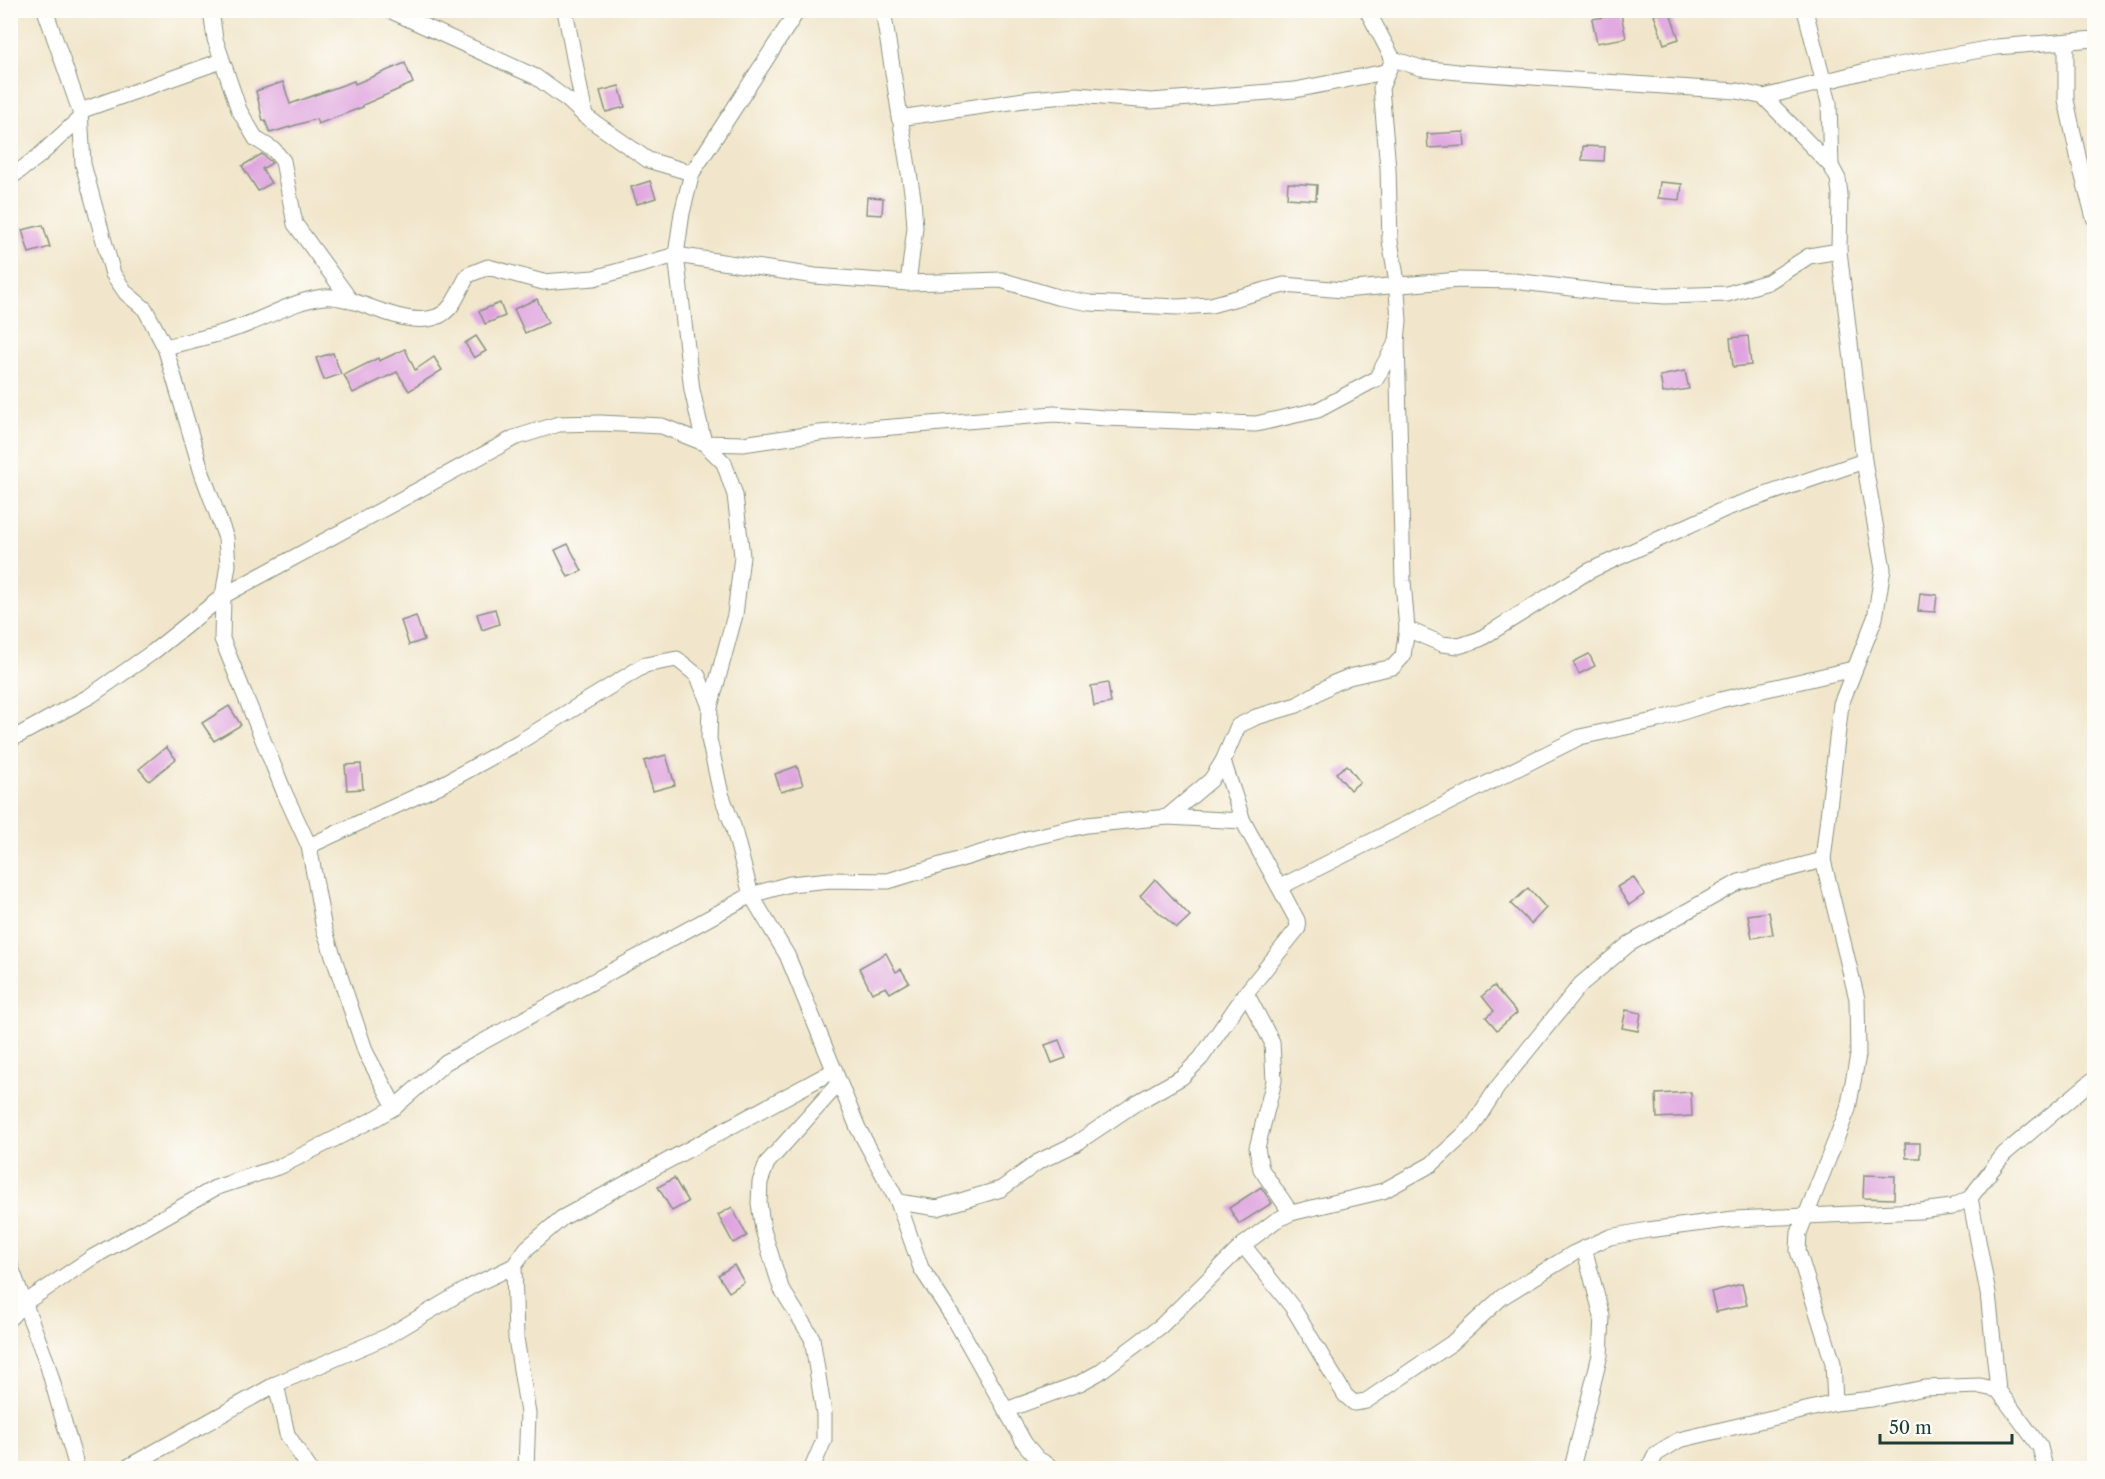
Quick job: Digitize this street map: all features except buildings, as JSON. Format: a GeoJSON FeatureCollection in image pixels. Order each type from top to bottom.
{"type":"FeatureCollection","features":[{"type":"Feature","properties":{"kind":"street"},"geometry":{"type":"LineString","coordinates":[[45,10],[80,115],[83,164],[113,274],[126,294],[145,309],[157,327],[202,474],[226,538],[228,565],[223,596],[222,639],[285,794],[309,846],[324,929],[366,1053],[395,1107]]}},
{"type":"Feature","properties":{"kind":"street"},"geometry":{"type":"LineString","coordinates":[[211,10],[221,61],[239,110],[256,139],[274,150],[283,161],[295,224],[351,301]]}},
{"type":"Feature","properties":{"kind":"street"},"geometry":{"type":"LineString","coordinates":[[389,10],[536,77],[569,101],[585,117],[648,160],[693,173]]}},
{"type":"Feature","properties":{"kind":"street"},"geometry":{"type":"LineString","coordinates":[[565,10],[585,117]]}},
{"type":"Feature","properties":{"kind":"street"},"geometry":{"type":"LineString","coordinates":[[798,10],[693,173],[682,213],[676,255],[692,390],[704,443],[724,463],[735,495],[742,556],[735,615],[710,707],[709,739],[721,794],[733,826],[751,895],[788,955],[858,1128],[898,1202],[921,1268],[955,1320],[978,1365],[1025,1444],[1038,1458],[1053,1468]]}},
{"type":"Feature","properties":{"kind":"street"},"geometry":{"type":"LineString","coordinates":[[883,10],[915,228],[908,283]]}},
{"type":"Feature","properties":{"kind":"street"},"geometry":{"type":"LineString","coordinates":[[1167,817],[1211,780],[1223,761],[1238,726],[1256,717],[1297,705],[1349,677],[1393,667],[1403,656],[1407,629],[1403,581],[1397,341],[1399,321],[1390,241],[1388,168],[1381,88],[1389,66],[1367,10]]}},
{"type":"Feature","properties":{"kind":"street"},"geometry":{"type":"LineString","coordinates":[[1805,10],[1829,103],[1831,166]]}},
{"type":"Feature","properties":{"kind":"street"},"geometry":{"type":"LineString","coordinates":[[899,118],[1031,99],[1077,95],[1151,101],[1294,90],[1389,66],[1737,91],[1764,97],[1866,71],[1997,47],[2094,39]]}},
{"type":"Feature","properties":{"kind":"street"},"geometry":{"type":"LineString","coordinates":[[2066,42],[2066,100],[2094,218]]}},
{"type":"Feature","properties":{"kind":"street"},"geometry":{"type":"LineString","coordinates":[[10,178],[80,115],[221,61]]}},
{"type":"Feature","properties":{"kind":"street"},"geometry":{"type":"LineString","coordinates":[[1764,97],[1831,166],[1838,179],[1839,251],[1864,461],[1883,569],[1875,618],[1841,704],[1823,860],[1857,999],[1858,1055],[1848,1109],[1799,1233],[1798,1251],[1833,1363],[1835,1403]]}},
{"type":"Feature","properties":{"kind":"street"},"geometry":{"type":"LineString","coordinates":[[165,347],[236,329],[324,297],[351,301],[376,311],[422,319],[435,318],[449,311],[468,275],[488,267],[543,282],[594,278],[676,255],[815,276],[908,283],[1001,280],[1057,297],[1090,303],[1120,303],[1146,307],[1211,304],[1284,285],[1343,290],[1459,280],[1514,280],[1604,292],[1700,296],[1750,289],[1809,256],[1839,251]]}},
{"type":"Feature","properties":{"kind":"street"},"geometry":{"type":"LineString","coordinates":[[10,740],[90,696],[153,652],[223,596],[514,438],[559,424],[662,426],[704,443],[743,444],[819,433],[1054,414],[1256,424],[1318,410],[1358,390],[1376,379],[1397,341]]}},
{"type":"Feature","properties":{"kind":"street"},"geometry":{"type":"LineString","coordinates":[[1407,629],[1442,644],[1459,646],[1480,639],[1555,590],[1600,566],[1727,508],[1864,461]]}},
{"type":"Feature","properties":{"kind":"street"},"geometry":{"type":"LineString","coordinates":[[309,846],[441,785],[519,742],[645,665],[677,659],[698,676],[710,707]]}},
{"type":"Feature","properties":{"kind":"street"},"geometry":{"type":"LineString","coordinates":[[1280,887],[1580,737],[1659,720],[1720,700],[1853,669]]}},
{"type":"Feature","properties":{"kind":"street"},"geometry":{"type":"LineString","coordinates":[[898,1202],[937,1208],[1001,1189],[1038,1161],[1075,1144],[1136,1103],[1182,1077],[1201,1058],[1246,993],[1298,928],[1297,920],[1243,821],[1223,761]]}},
{"type":"Feature","properties":{"kind":"street"},"geometry":{"type":"LineString","coordinates":[[10,1317],[23,1304],[93,1257],[215,1188],[281,1166],[395,1107],[446,1062],[751,895],[800,883],[830,880],[888,881],[1030,838],[1076,828],[1167,817],[1243,821]]}},
{"type":"Feature","properties":{"kind":"street"},"geometry":{"type":"LineString","coordinates":[[1006,1410],[1080,1383],[1098,1373],[1161,1326],[1243,1245],[1275,1221],[1291,1213],[1383,1191],[1431,1164],[1472,1127],[1497,1088],[1581,984],[1629,944],[1739,882],[1823,860]]}},
{"type":"Feature","properties":{"kind":"street"},"geometry":{"type":"LineString","coordinates":[[1246,993],[1272,1042],[1274,1081],[1257,1148],[1261,1168],[1291,1213]]}},
{"type":"Feature","properties":{"kind":"street"},"geometry":{"type":"LineString","coordinates":[[126,1468],[276,1384],[388,1336],[472,1286],[514,1266],[527,1248],[562,1218],[837,1077]]}},
{"type":"Feature","properties":{"kind":"street"},"geometry":{"type":"LineString","coordinates":[[812,1468],[824,1440],[824,1414],[812,1338],[781,1288],[763,1230],[759,1203],[760,1182],[767,1162],[837,1077]]}},
{"type":"Feature","properties":{"kind":"street"},"geometry":{"type":"LineString","coordinates":[[1243,1245],[1293,1308],[1345,1395],[1354,1403],[1366,1401],[1443,1350],[1502,1297],[1584,1248],[1610,1237],[1734,1219],[1808,1214],[1920,1211],[1952,1207],[1970,1198],[2004,1154],[2094,1079]]}},
{"type":"Feature","properties":{"kind":"street"},"geometry":{"type":"LineString","coordinates":[[1970,1198],[1988,1293],[1998,1390],[2040,1447],[2045,1468]]}},
{"type":"Feature","properties":{"kind":"street"},"geometry":{"type":"LineString","coordinates":[[1572,1468],[1601,1345],[1602,1316],[1584,1248]]}},
{"type":"Feature","properties":{"kind":"street"},"geometry":{"type":"LineString","coordinates":[[10,1265],[47,1363],[77,1468]]}},
{"type":"Feature","properties":{"kind":"street"},"geometry":{"type":"LineString","coordinates":[[514,1266],[516,1338],[528,1413],[526,1468]]}},
{"type":"Feature","properties":{"kind":"street"},"geometry":{"type":"LineString","coordinates":[[276,1384],[287,1434],[309,1468]]}},
{"type":"Feature","properties":{"kind":"street"},"geometry":{"type":"LineString","coordinates":[[1649,1468],[1656,1454],[1679,1440],[1835,1403],[1872,1400],[1924,1388],[1980,1386],[1998,1390]]}}]}
